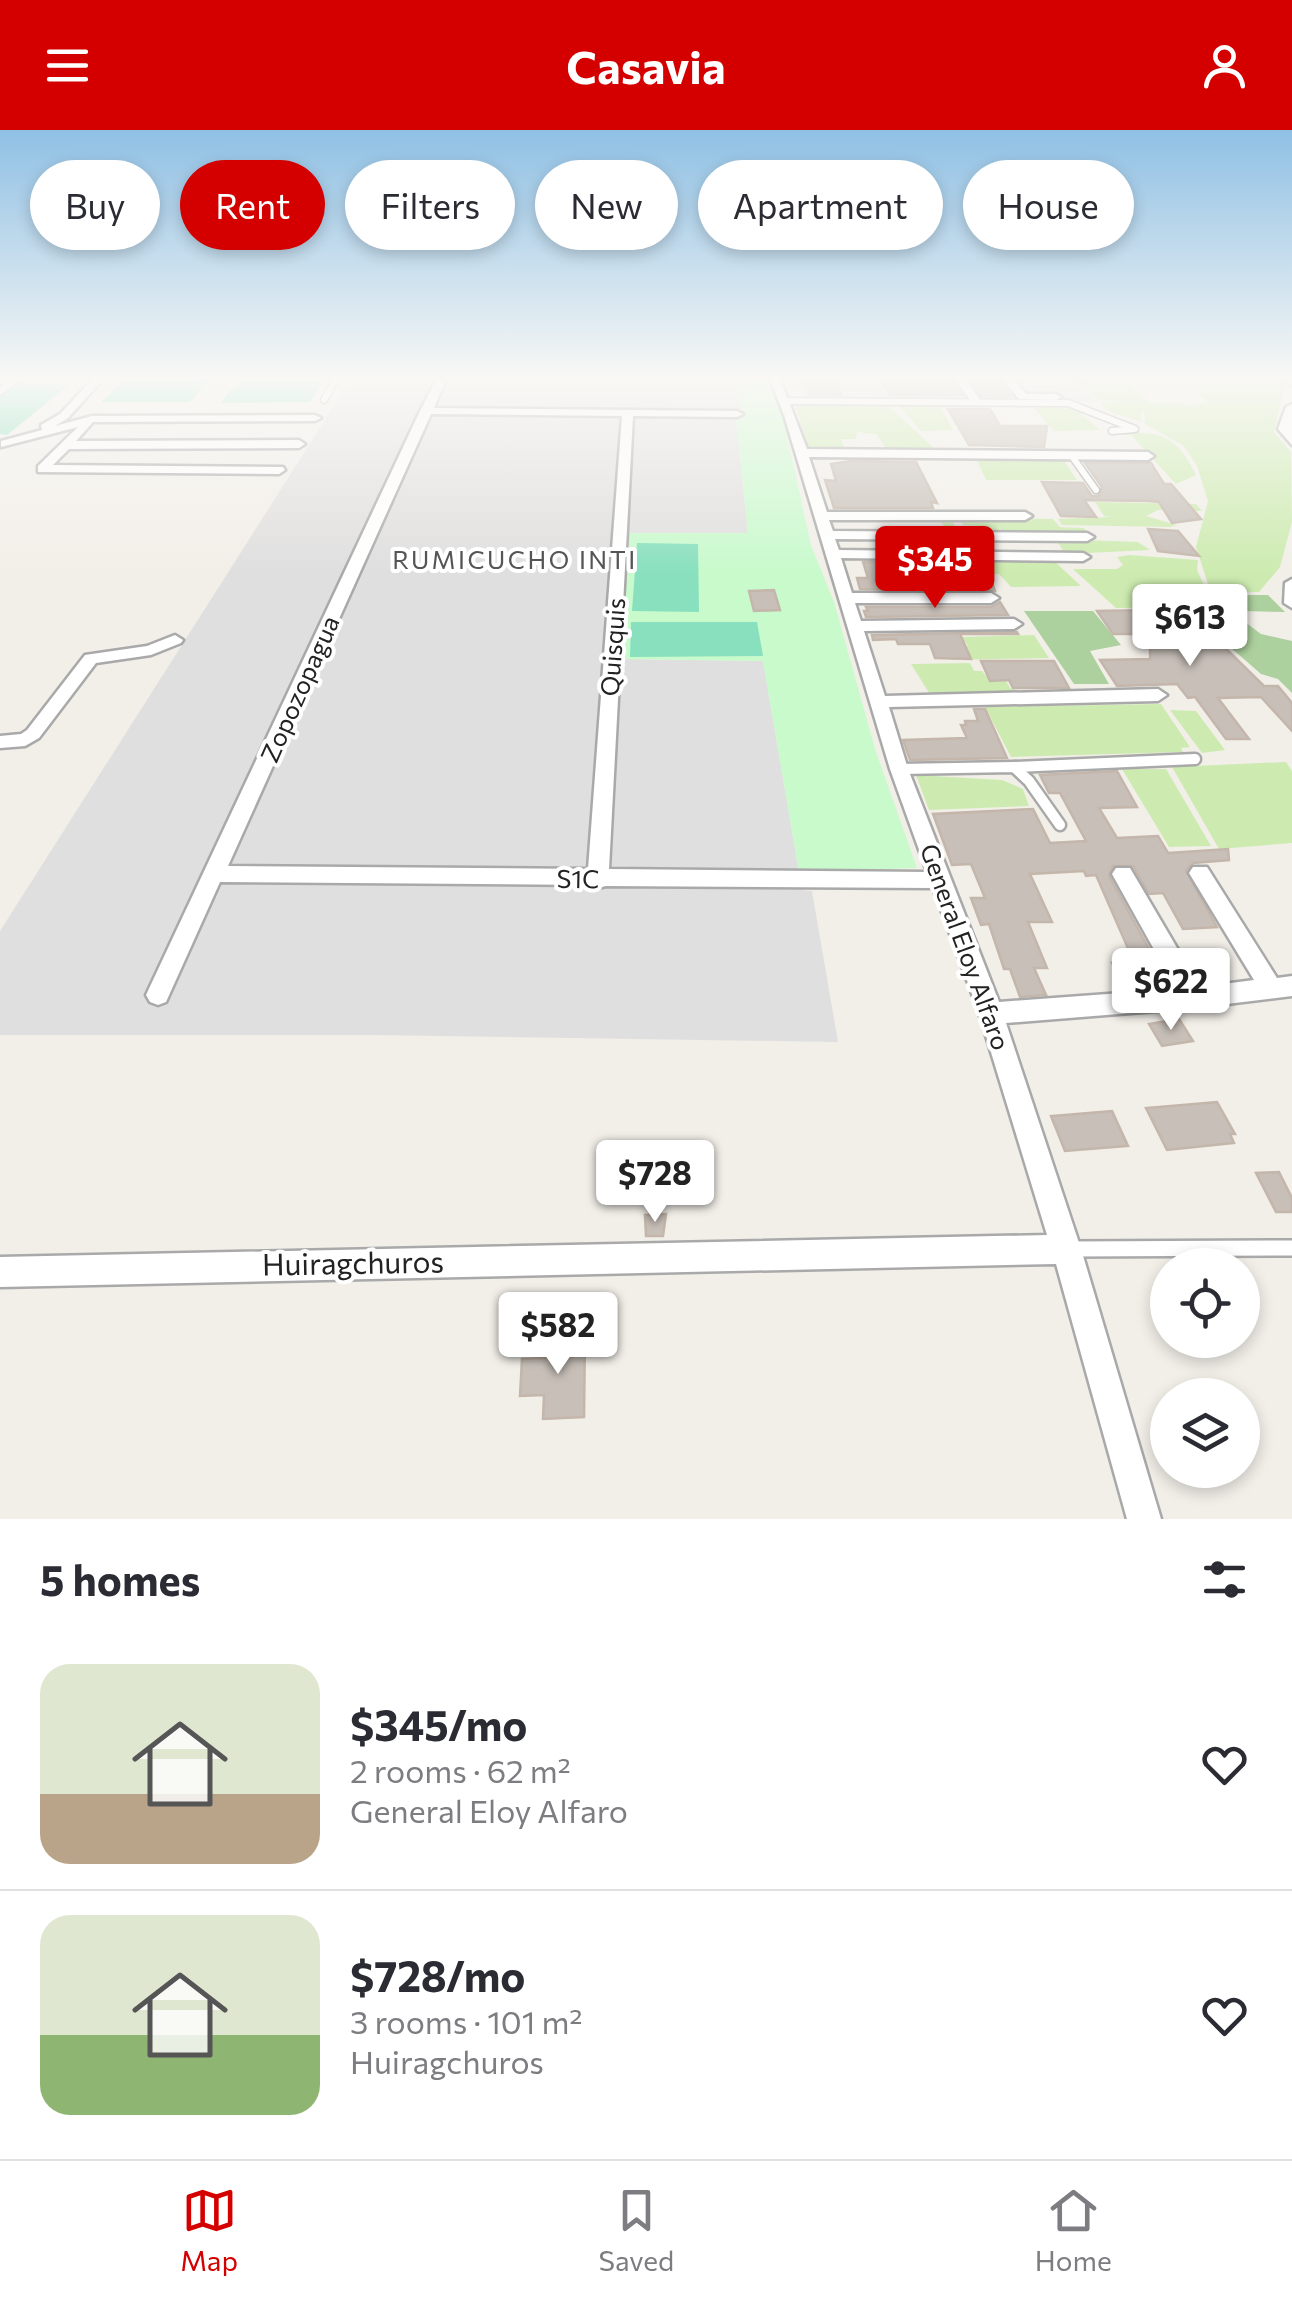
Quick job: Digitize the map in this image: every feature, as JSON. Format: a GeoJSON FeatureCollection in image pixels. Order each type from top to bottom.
{"type":"FeatureCollection","features":[{"type":"Feature","properties":{"kind":"street"},"geometry":{"type":"LineString","coordinates":[[280,470],[42,469],[66,445],[299,444]]}},
{"type":"Feature","properties":{"kind":"street","name":"Zopozopagua"},"geometry":{"type":"LineString","coordinates":[[158,995],[411,444]]}},
{"type":"Feature","properties":{"kind":"street","name":"Quisquis"},"geometry":{"type":"LineString","coordinates":[[598,880],[626,444]]}},
{"type":"Feature","properties":{"kind":"street","name":"General Eloy Alfaro"},"geometry":{"type":"LineString","coordinates":[[799,444],[900,769],[991,1013],[1066,1249],[1144,1519]]}},
{"type":"Feature","properties":{"kind":"street"},"geometry":{"type":"LineString","coordinates":[[802,453],[1148,456]]}},
{"type":"Feature","properties":{"kind":"street"},"geometry":{"type":"LineString","coordinates":[[821,516],[1025,516]]}},
{"type":"Feature","properties":{"kind":"street"},"geometry":{"type":"LineString","coordinates":[[828,536],[1086,537]]}},
{"type":"Feature","properties":{"kind":"street"},"geometry":{"type":"LineString","coordinates":[[833,554],[1083,557]]}},
{"type":"Feature","properties":{"kind":"street"},"geometry":{"type":"LineString","coordinates":[[1292,583],[1292,603]]}},
{"type":"Feature","properties":{"kind":"street"},"geometry":{"type":"LineString","coordinates":[[847,598],[991,598]]}},
{"type":"Feature","properties":{"kind":"street"},"geometry":{"type":"LineString","coordinates":[[855,626],[1014,624]]}},
{"type":"Feature","properties":{"kind":"street"},"geometry":{"type":"LineString","coordinates":[[0,742],[25,740],[33,734],[91,660],[151,650],[175,640]]}},
{"type":"Feature","properties":{"kind":"street"},"geometry":{"type":"LineString","coordinates":[[879,702],[1158,695]]}},
{"type":"Feature","properties":{"kind":"street"},"geometry":{"type":"LineString","coordinates":[[991,1013],[1194,998],[1281,987],[1200,873]]}},
{"type":"Feature","properties":{"kind":"street","name":"S1C"},"geometry":{"type":"LineString","coordinates":[[216,874],[941,880]]}},
{"type":"Feature","properties":{"kind":"street"},"geometry":{"type":"LineString","coordinates":[[1122,874],[1194,998]]}},
{"type":"Feature","properties":{"kind":"street","name":"Huiragchuros"},"geometry":{"type":"LineString","coordinates":[[0,1272],[1066,1249]]}},
{"type":"Feature","properties":{"kind":"lane"},"geometry":{"type":"LineString","coordinates":[[1071,455],[1096,490]]}},
{"type":"Feature","properties":{"kind":"lane"},"geometry":{"type":"LineString","coordinates":[[900,769],[1195,759]]}},
{"type":"Feature","properties":{"kind":"lane"},"geometry":{"type":"LineString","coordinates":[[1014,767],[1028,780],[1060,826]]}},
{"type":"Feature","properties":{"kind":"lane"},"geometry":{"type":"LineString","coordinates":[[1066,1249],[1292,1248]]}},
{"type":"Feature","properties":{"kind":"shaded area"},"geometry":{"type":"Polygon","coordinates":[[[310,444],[739,444],[748,533],[621,659],[763,661],[802,890],[812,891],[838,1042],[372,1035],[0,1035],[0,931],[310,444]]]}},
{"type":"Feature","properties":{"kind":"green space"},"geometry":{"type":"Polygon","coordinates":[[[739,444],[789,444],[811,545],[834,602],[876,752],[917,868],[799,872],[763,661],[621,659],[630,533],[748,533],[739,444]]]}},
{"type":"Feature","properties":{"kind":"green space"},"geometry":{"type":"Polygon","coordinates":[[[807,444],[843,444],[845,450],[809,450],[807,444]]]}},
{"type":"Feature","properties":{"kind":"green space"},"geometry":{"type":"Polygon","coordinates":[[[883,444],[929,444],[935,449],[888,451],[883,444]]]}},
{"type":"Feature","properties":{"kind":"green space"},"geometry":{"type":"Polygon","coordinates":[[[1139,444],[1174,444],[1180,449],[1196,475],[1176,484],[1139,444]]]}},
{"type":"Feature","properties":{"kind":"green space"},"geometry":{"type":"Polygon","coordinates":[[[1180,444],[1284,444],[1291,452],[1292,522],[1280,567],[1259,592],[1211,593],[1196,547],[1208,501],[1197,466],[1180,444]]]}},
{"type":"Feature","properties":{"kind":"green space"},"geometry":{"type":"Polygon","coordinates":[[[975,456],[1062,458],[1077,480],[986,480],[975,456]]]}},
{"type":"Feature","properties":{"kind":"green space"},"geometry":{"type":"Polygon","coordinates":[[[1095,502],[1196,504],[1202,511],[1158,510],[1146,516],[1177,525],[1170,527],[1062,525],[1058,519],[1111,517],[1104,516],[1095,502]]]}},
{"type":"Feature","properties":{"kind":"green space"},"geometry":{"type":"Polygon","coordinates":[[[937,518],[952,518],[955,527],[979,526],[963,525],[958,518],[1053,519],[1060,527],[1084,528],[1089,535],[1005,534],[998,526],[1001,533],[942,534],[944,526],[937,518]]]}},
{"type":"Feature","properties":{"kind":"green space"},"geometry":{"type":"Polygon","coordinates":[[[1056,539],[1138,542],[1150,550],[1065,554],[1056,539]]]}},
{"type":"Feature","properties":{"kind":"green space"},"geometry":{"type":"Polygon","coordinates":[[[637,543],[698,544],[699,612],[632,611],[637,543]]]}},
{"type":"Feature","properties":{"kind":"green space"},"geometry":{"type":"Polygon","coordinates":[[[1117,557],[1198,560],[1197,570],[1204,585],[1198,607],[1116,608],[1073,569],[1117,569],[1123,565],[1117,557]]]}},
{"type":"Feature","properties":{"kind":"green space"},"geometry":{"type":"Polygon","coordinates":[[[963,558],[1052,559],[1081,586],[1011,587],[999,574],[969,575],[963,558]]]}},
{"type":"Feature","properties":{"kind":"green space"},"geometry":{"type":"Polygon","coordinates":[[[1208,595],[1268,595],[1285,612],[1203,610],[1208,595]]]}},
{"type":"Feature","properties":{"kind":"green space"},"geometry":{"type":"Polygon","coordinates":[[[1024,611],[1093,611],[1121,645],[1090,651],[1109,684],[1074,684],[1024,611]]]}},
{"type":"Feature","properties":{"kind":"green space"},"geometry":{"type":"Polygon","coordinates":[[[1172,612],[1233,613],[1261,634],[1292,641],[1292,693],[1278,679],[1261,674],[1214,633],[1190,630],[1172,612]]]}},
{"type":"Feature","properties":{"kind":"green space"},"geometry":{"type":"Polygon","coordinates":[[[631,622],[757,622],[763,656],[630,657],[631,622]]]}},
{"type":"Feature","properties":{"kind":"green space"},"geometry":{"type":"Polygon","coordinates":[[[1034,635],[1049,658],[949,660],[949,648],[968,646],[962,637],[1034,635]]]}},
{"type":"Feature","properties":{"kind":"green space"},"geometry":{"type":"Polygon","coordinates":[[[970,663],[974,671],[982,671],[991,682],[1006,681],[1010,688],[1027,694],[931,696],[911,664],[970,663]]]}},
{"type":"Feature","properties":{"kind":"green space"},"geometry":{"type":"Polygon","coordinates":[[[1161,704],[1190,747],[1181,748],[1183,752],[1011,757],[985,707],[1161,704]]]}},
{"type":"Feature","properties":{"kind":"green space"},"geometry":{"type":"Polygon","coordinates":[[[1170,710],[1196,711],[1225,750],[1202,753],[1170,710]]]}},
{"type":"Feature","properties":{"kind":"green space"},"geometry":{"type":"Polygon","coordinates":[[[1286,762],[1292,771],[1292,843],[1219,849],[1172,767],[1286,762]]]}},
{"type":"Feature","properties":{"kind":"green space"},"geometry":{"type":"Polygon","coordinates":[[[1122,769],[1166,769],[1211,846],[1169,847],[1122,769]]]}},
{"type":"Feature","properties":{"kind":"green space"},"geometry":{"type":"Polygon","coordinates":[[[916,775],[1002,780],[1023,789],[1029,806],[929,810],[916,775]]]}},
{"type":"Feature","properties":{"kind":"building"},"geometry":{"type":"Polygon","coordinates":[[[968,444],[1044,444],[1044,447],[968,444]]]}},
{"type":"Feature","properties":{"kind":"building"},"geometry":{"type":"Polygon","coordinates":[[[916,462],[937,503],[931,502],[933,508],[834,508],[825,480],[836,481],[831,464],[916,462]]]}},
{"type":"Feature","properties":{"kind":"building"},"geometry":{"type":"Polygon","coordinates":[[[1085,463],[1151,463],[1164,484],[1171,484],[1201,519],[1172,523],[1159,502],[1149,501],[1084,500],[1096,517],[1061,516],[1042,482],[1083,483],[1092,496],[1099,496],[1102,487],[1085,463]]]}},
{"type":"Feature","properties":{"kind":"building"},"geometry":{"type":"Polygon","coordinates":[[[1148,529],[1178,531],[1199,556],[1158,551],[1148,529]]]}},
{"type":"Feature","properties":{"kind":"building"},"geometry":{"type":"Polygon","coordinates":[[[863,562],[985,564],[995,591],[860,589],[857,578],[868,578],[863,562]]]}},
{"type":"Feature","properties":{"kind":"building"},"geometry":{"type":"Polygon","coordinates":[[[774,590],[780,610],[754,611],[749,591],[774,590]]]}},
{"type":"Feature","properties":{"kind":"building"},"geometry":{"type":"Polygon","coordinates":[[[1000,602],[1008,615],[866,617],[864,611],[868,611],[866,607],[991,607],[1000,602]]]}},
{"type":"Feature","properties":{"kind":"building"},"geometry":{"type":"Polygon","coordinates":[[[1157,610],[1177,635],[1211,634],[1264,686],[1278,686],[1292,703],[1292,731],[1261,697],[1218,698],[1249,739],[1226,739],[1195,697],[1188,698],[1177,684],[1117,686],[1100,660],[1150,659],[1150,634],[1113,634],[1097,611],[1157,610]]]}},
{"type":"Feature","properties":{"kind":"building"},"geometry":{"type":"Polygon","coordinates":[[[1017,632],[960,634],[971,659],[935,658],[930,644],[898,644],[896,639],[873,640],[872,635],[1017,632]]]}},
{"type":"Feature","properties":{"kind":"building"},"geometry":{"type":"Polygon","coordinates":[[[981,661],[1054,661],[1069,688],[1013,688],[1009,680],[990,681],[981,661]]]}},
{"type":"Feature","properties":{"kind":"building"},"geometry":{"type":"Polygon","coordinates":[[[974,709],[985,709],[1007,758],[910,760],[903,740],[967,738],[961,725],[978,721],[974,709]]]}},
{"type":"Feature","properties":{"kind":"building"},"geometry":{"type":"Polygon","coordinates":[[[1117,771],[1137,807],[1099,808],[1117,838],[1158,836],[1168,853],[1228,849],[1229,860],[1193,863],[1186,871],[1217,927],[1183,929],[1163,893],[1149,894],[1133,866],[1113,866],[1109,876],[1164,976],[1141,977],[1147,987],[1125,989],[1112,963],[1134,962],[1096,875],[1086,876],[1084,871],[1030,874],[1052,922],[1028,922],[1047,968],[1034,968],[1046,995],[1020,997],[1010,969],[1004,969],[989,924],[981,925],[971,898],[985,898],[971,864],[952,865],[933,814],[1033,809],[1050,843],[1086,841],[1060,793],[1049,793],[1040,775],[1117,771]]]}},
{"type":"Feature","properties":{"kind":"building"},"geometry":{"type":"Polygon","coordinates":[[[1179,1019],[1193,1041],[1162,1046],[1149,1024],[1179,1019]]]}},
{"type":"Feature","properties":{"kind":"building"},"geometry":{"type":"Polygon","coordinates":[[[1217,1102],[1235,1134],[1230,1134],[1234,1143],[1167,1150],[1146,1108],[1217,1102]]]}},
{"type":"Feature","properties":{"kind":"building"},"geometry":{"type":"Polygon","coordinates":[[[1112,1111],[1128,1146],[1065,1151],[1051,1116],[1112,1111]]]}},
{"type":"Feature","properties":{"kind":"building"},"geometry":{"type":"Polygon","coordinates":[[[1279,1172],[1292,1198],[1292,1212],[1276,1212],[1256,1173],[1279,1172]]]}},
{"type":"Feature","properties":{"kind":"building"},"geometry":{"type":"Polygon","coordinates":[[[666,1214],[663,1236],[646,1236],[645,1215],[666,1214]]]}},
{"type":"Feature","properties":{"kind":"building"},"geometry":{"type":"Polygon","coordinates":[[[585,1335],[584,1417],[543,1419],[544,1395],[520,1396],[522,1359],[545,1358],[546,1337],[585,1335]]]}},
{"type":"Feature","properties":{"kind":"district","name":"RUMICUCHO INTI"},"geometry":{"type":"Point","coordinates":[515,560]}}]}
